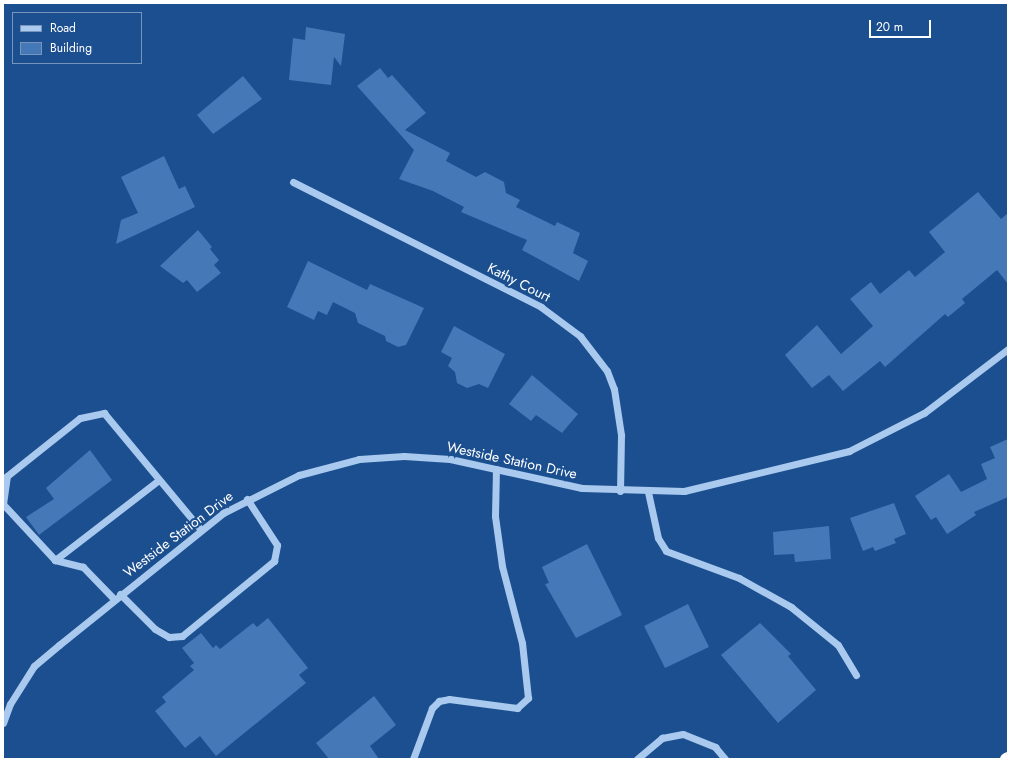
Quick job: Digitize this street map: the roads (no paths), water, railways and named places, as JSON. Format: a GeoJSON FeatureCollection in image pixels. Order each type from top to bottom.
{"type":"FeatureCollection","features":[{"type":"Feature","properties":{"kind":"street","name":"Kathy Court"},"geometry":{"type":"LineString","coordinates":[[293,182],[541,307],[580,336],[607,371],[614,388],[621,435],[620,491]]}},
{"type":"Feature","properties":{"kind":"street","name":"Westside Station Drive"},"geometry":{"type":"LineString","coordinates":[[3,723],[10,704],[34,666],[120,594],[201,530],[247,499],[299,474],[359,459],[450,459],[545,482],[620,491],[684,491],[849,451],[924,413],[1008,350]]}},
{"type":"Feature","properties":{"kind":"street"},"geometry":{"type":"LineString","coordinates":[[114,600],[83,567],[55,560],[3,504],[7,476],[80,418],[104,413],[201,530]]}},
{"type":"Feature","properties":{"kind":"street"},"geometry":{"type":"LineString","coordinates":[[413,759],[432,708],[439,701],[449,699],[517,708],[528,698],[522,643],[502,566],[496,523],[496,469]]}},
{"type":"Feature","properties":{"kind":"street"},"geometry":{"type":"LineString","coordinates":[[55,560],[159,480]]}},
{"type":"Feature","properties":{"kind":"street"},"geometry":{"type":"LineString","coordinates":[[648,492],[658,538],[666,551],[739,578],[791,607],[838,645],[856,675]]}},
{"type":"Feature","properties":{"kind":"street"},"geometry":{"type":"LineString","coordinates":[[120,594],[155,630],[169,637],[182,636],[274,561],[276,545],[247,499]]}},
{"type":"Feature","properties":{"kind":"street"},"geometry":{"type":"LineString","coordinates":[[637,759],[662,738],[683,734],[715,747],[725,759]]}}]}
